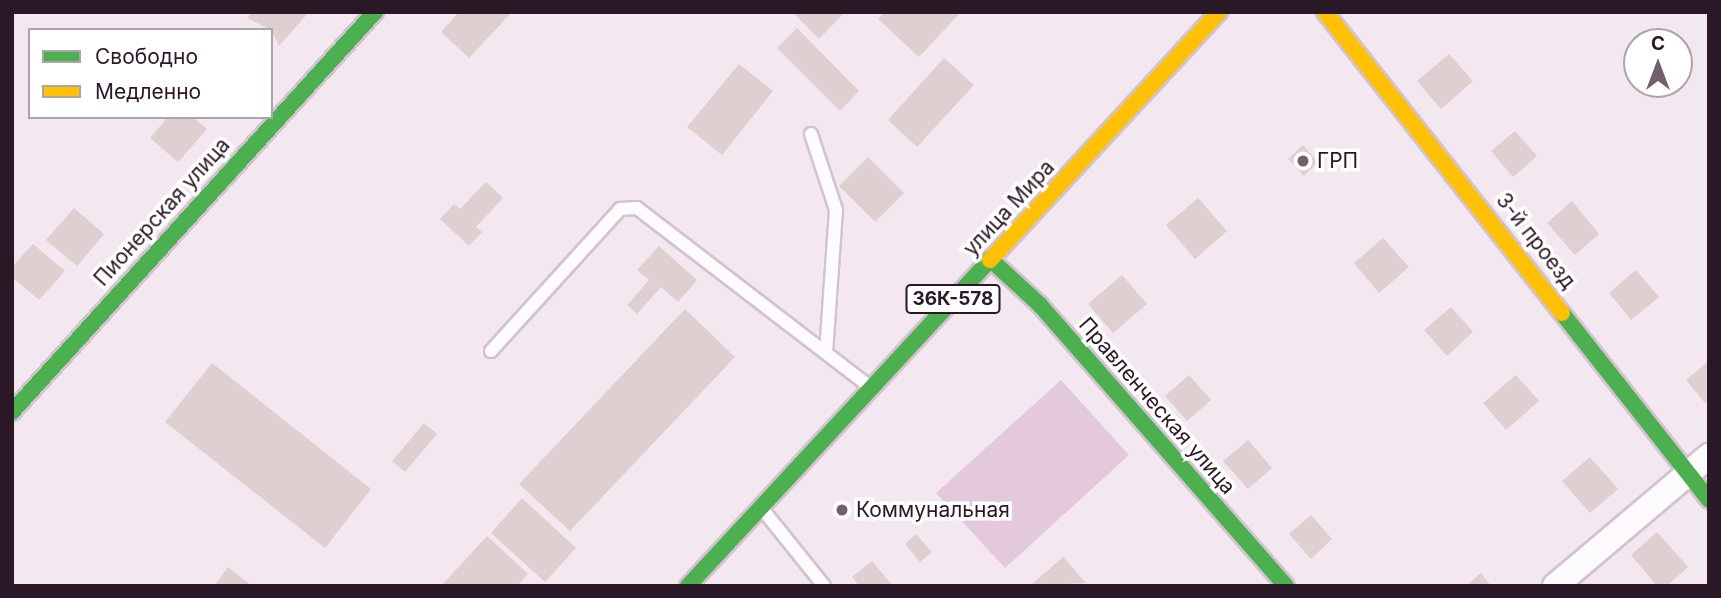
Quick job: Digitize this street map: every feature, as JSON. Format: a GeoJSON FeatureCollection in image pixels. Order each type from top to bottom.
{"type":"FeatureCollection","features":[{"type":"Feature","properties":{"kind":"street","name":"Пионерская улица"},"geometry":{"type":"LineString","coordinates":[[12,412],[375,12]]}},
{"type":"Feature","properties":{"kind":"street","name":"улица Мира"},"geometry":{"type":"LineString","coordinates":[[688,586],[1219,12]]}},
{"type":"Feature","properties":{"kind":"street","name":"3-й проезд"},"geometry":{"type":"LineString","coordinates":[[1325,12],[1661,434],[1684,471],[1709,500]]}},
{"type":"Feature","properties":{"kind":"street","name":"Правленческая улица"},"geometry":{"type":"LineString","coordinates":[[990,259],[1040,305],[1286,586]]}},
{"type":"Feature","properties":{"kind":"street"},"geometry":{"type":"LineString","coordinates":[[1555,586],[1684,471],[1709,456]]}},
{"type":"Feature","properties":{"kind":"lane"},"geometry":{"type":"LineString","coordinates":[[811,134],[836,210],[826,352]]}},
{"type":"Feature","properties":{"kind":"lane"},"geometry":{"type":"LineString","coordinates":[[491,351],[620,209],[637,208],[871,388]]}},
{"type":"Feature","properties":{"kind":"lane"},"geometry":{"type":"LineString","coordinates":[[761,507],[824,586]]}},
{"type":"Feature","properties":{"kind":"shaded area"},"geometry":{"type":"Polygon","coordinates":[[[1061,380],[1129,455],[1005,568],[936,493],[1061,380]]]}},
{"type":"Feature","properties":{"kind":"building"},"geometry":{"type":"Polygon","coordinates":[[[252,12],[309,12],[279,46],[273,28],[267,28],[247,18],[252,12]]]}},
{"type":"Feature","properties":{"kind":"building"},"geometry":{"type":"Polygon","coordinates":[[[459,12],[512,12],[469,58],[441,32],[459,12]]]}},
{"type":"Feature","properties":{"kind":"building"},"geometry":{"type":"Polygon","coordinates":[[[793,12],[845,12],[819,39],[793,12]]]}},
{"type":"Feature","properties":{"kind":"building"},"geometry":{"type":"Polygon","coordinates":[[[884,12],[961,12],[919,57],[878,19],[884,12]]]}},
{"type":"Feature","properties":{"kind":"building"},"geometry":{"type":"Polygon","coordinates":[[[797,28],[859,91],[840,111],[777,48],[797,28]]]}},
{"type":"Feature","properties":{"kind":"building"},"geometry":{"type":"Polygon","coordinates":[[[1449,54],[1473,81],[1441,109],[1417,81],[1449,54]]]}},
{"type":"Feature","properties":{"kind":"building"},"geometry":{"type":"Polygon","coordinates":[[[944,58],[974,85],[917,147],[888,120],[944,58]]]}},
{"type":"Feature","properties":{"kind":"building"},"geometry":{"type":"Polygon","coordinates":[[[739,64],[773,91],[722,155],[687,127],[739,64]]]}},
{"type":"Feature","properties":{"kind":"building"},"geometry":{"type":"Polygon","coordinates":[[[166,119],[195,119],[207,129],[178,162],[150,138],[166,119]]]}},
{"type":"Feature","properties":{"kind":"building"},"geometry":{"type":"Polygon","coordinates":[[[1515,131],[1537,156],[1513,177],[1491,151],[1515,131]]]}},
{"type":"Feature","properties":{"kind":"building","name":"ГРП"},"geometry":{"type":"Polygon","coordinates":[[[1303,145],[1318,162],[1304,176],[1288,159],[1303,145]]]}},
{"type":"Feature","properties":{"kind":"building"},"geometry":{"type":"Polygon","coordinates":[[[868,157],[904,193],[875,222],[839,186],[868,157]]]}},
{"type":"Feature","properties":{"kind":"building"},"geometry":{"type":"Polygon","coordinates":[[[486,182],[503,198],[476,227],[482,232],[469,246],[440,219],[454,204],[460,209],[486,182]]]}},
{"type":"Feature","properties":{"kind":"building"},"geometry":{"type":"Polygon","coordinates":[[[1198,198],[1227,231],[1195,259],[1166,225],[1198,198]]]}},
{"type":"Feature","properties":{"kind":"building"},"geometry":{"type":"Polygon","coordinates":[[[1572,201],[1599,234],[1575,255],[1547,223],[1572,201]]]}},
{"type":"Feature","properties":{"kind":"building"},"geometry":{"type":"Polygon","coordinates":[[[74,208],[104,234],[77,266],[46,240],[74,208]]]}},
{"type":"Feature","properties":{"kind":"building"},"geometry":{"type":"Polygon","coordinates":[[[1383,238],[1409,267],[1379,293],[1354,263],[1383,238]]]}},
{"type":"Feature","properties":{"kind":"building"},"geometry":{"type":"Polygon","coordinates":[[[33,244],[65,271],[39,300],[12,277],[12,267],[33,244]]]}},
{"type":"Feature","properties":{"kind":"building"},"geometry":{"type":"Polygon","coordinates":[[[659,246],[697,280],[678,302],[661,287],[637,314],[627,305],[649,280],[637,270],[659,246]]]}},
{"type":"Feature","properties":{"kind":"building"},"geometry":{"type":"Polygon","coordinates":[[[1636,270],[1659,297],[1631,320],[1609,293],[1636,270]]]}},
{"type":"Feature","properties":{"kind":"building"},"geometry":{"type":"Polygon","coordinates":[[[1122,275],[1147,304],[1113,333],[1088,304],[1122,275]]]}},
{"type":"Feature","properties":{"kind":"building"},"geometry":{"type":"Polygon","coordinates":[[[1451,307],[1473,332],[1447,356],[1424,330],[1451,307]]]}},
{"type":"Feature","properties":{"kind":"building"},"geometry":{"type":"Polygon","coordinates":[[[685,309],[735,357],[570,531],[519,484],[685,309]]]}},
{"type":"Feature","properties":{"kind":"building"},"geometry":{"type":"Polygon","coordinates":[[[1709,361],[1709,399],[1705,403],[1686,380],[1709,361]]]}},
{"type":"Feature","properties":{"kind":"building"},"geometry":{"type":"Polygon","coordinates":[[[212,363],[371,489],[325,548],[165,422],[212,363]]]}},
{"type":"Feature","properties":{"kind":"building"},"geometry":{"type":"Polygon","coordinates":[[[1189,375],[1211,400],[1187,421],[1165,396],[1189,375]]]}},
{"type":"Feature","properties":{"kind":"building"},"geometry":{"type":"Polygon","coordinates":[[[1516,375],[1539,401],[1506,430],[1483,403],[1516,375]]]}},
{"type":"Feature","properties":{"kind":"building"},"geometry":{"type":"Polygon","coordinates":[[[424,423],[437,434],[405,472],[392,461],[424,423]]]}},
{"type":"Feature","properties":{"kind":"building"},"geometry":{"type":"Polygon","coordinates":[[[1248,440],[1272,468],[1248,489],[1223,461],[1248,440]]]}},
{"type":"Feature","properties":{"kind":"building"},"geometry":{"type":"Polygon","coordinates":[[[1590,457],[1618,489],[1590,513],[1562,481],[1590,457]]]}},
{"type":"Feature","properties":{"kind":"building"},"geometry":{"type":"Polygon","coordinates":[[[522,498],[576,548],[545,582],[491,533],[522,498]]]}},
{"type":"Feature","properties":{"kind":"building"},"geometry":{"type":"Polygon","coordinates":[[[1311,515],[1332,539],[1311,559],[1289,534],[1311,515]]]}},
{"type":"Feature","properties":{"kind":"building"},"geometry":{"type":"Polygon","coordinates":[[[1657,532],[1688,567],[1667,586],[1657,586],[1631,555],[1657,532]]]}},
{"type":"Feature","properties":{"kind":"building"},"geometry":{"type":"Polygon","coordinates":[[[916,534],[932,552],[920,562],[905,544],[916,534]]]}},
{"type":"Feature","properties":{"kind":"building"},"geometry":{"type":"Polygon","coordinates":[[[487,536],[528,574],[517,586],[441,586],[487,536]]]}},
{"type":"Feature","properties":{"kind":"building"},"geometry":{"type":"Polygon","coordinates":[[[1063,557],[1086,583],[1030,586],[1063,557]]]}},
{"type":"Feature","properties":{"kind":"building"},"geometry":{"type":"Polygon","coordinates":[[[872,561],[893,586],[859,586],[852,577],[872,561]]]}},
{"type":"Feature","properties":{"kind":"building"},"geometry":{"type":"Polygon","coordinates":[[[228,567],[252,586],[214,586],[228,567]]]}},
{"type":"Feature","properties":{"kind":"building"},"geometry":{"type":"Polygon","coordinates":[[[1481,573],[1491,586],[1466,586],[1481,573]]]}},
{"type":"Feature","properties":{"kind":"traffic: fast"},"geometry":{"type":"LineString","coordinates":[[12,412],[375,12]]}},
{"type":"Feature","properties":{"kind":"traffic: fast"},"geometry":{"type":"LineString","coordinates":[[990,259],[1040,305],[1286,586]]}},
{"type":"Feature","properties":{"kind":"traffic: fast"},"geometry":{"type":"LineString","coordinates":[[688,586],[990,260]]}},
{"type":"Feature","properties":{"kind":"traffic: fast"},"geometry":{"type":"LineString","coordinates":[[1562,313],[1709,500]]}},
{"type":"Feature","properties":{"kind":"traffic: slow"},"geometry":{"type":"LineString","coordinates":[[990,260],[1219,12]]}},
{"type":"Feature","properties":{"kind":"traffic: slow"},"geometry":{"type":"LineString","coordinates":[[1325,12],[1562,313]]}},
{"type":"Feature","properties":{"kind":"place","name":"ГРП"},"geometry":{"type":"Point","coordinates":[1303,161]}},
{"type":"Feature","properties":{"kind":"place","name":"Коммунальная"},"geometry":{"type":"Point","coordinates":[842,510]}}]}
